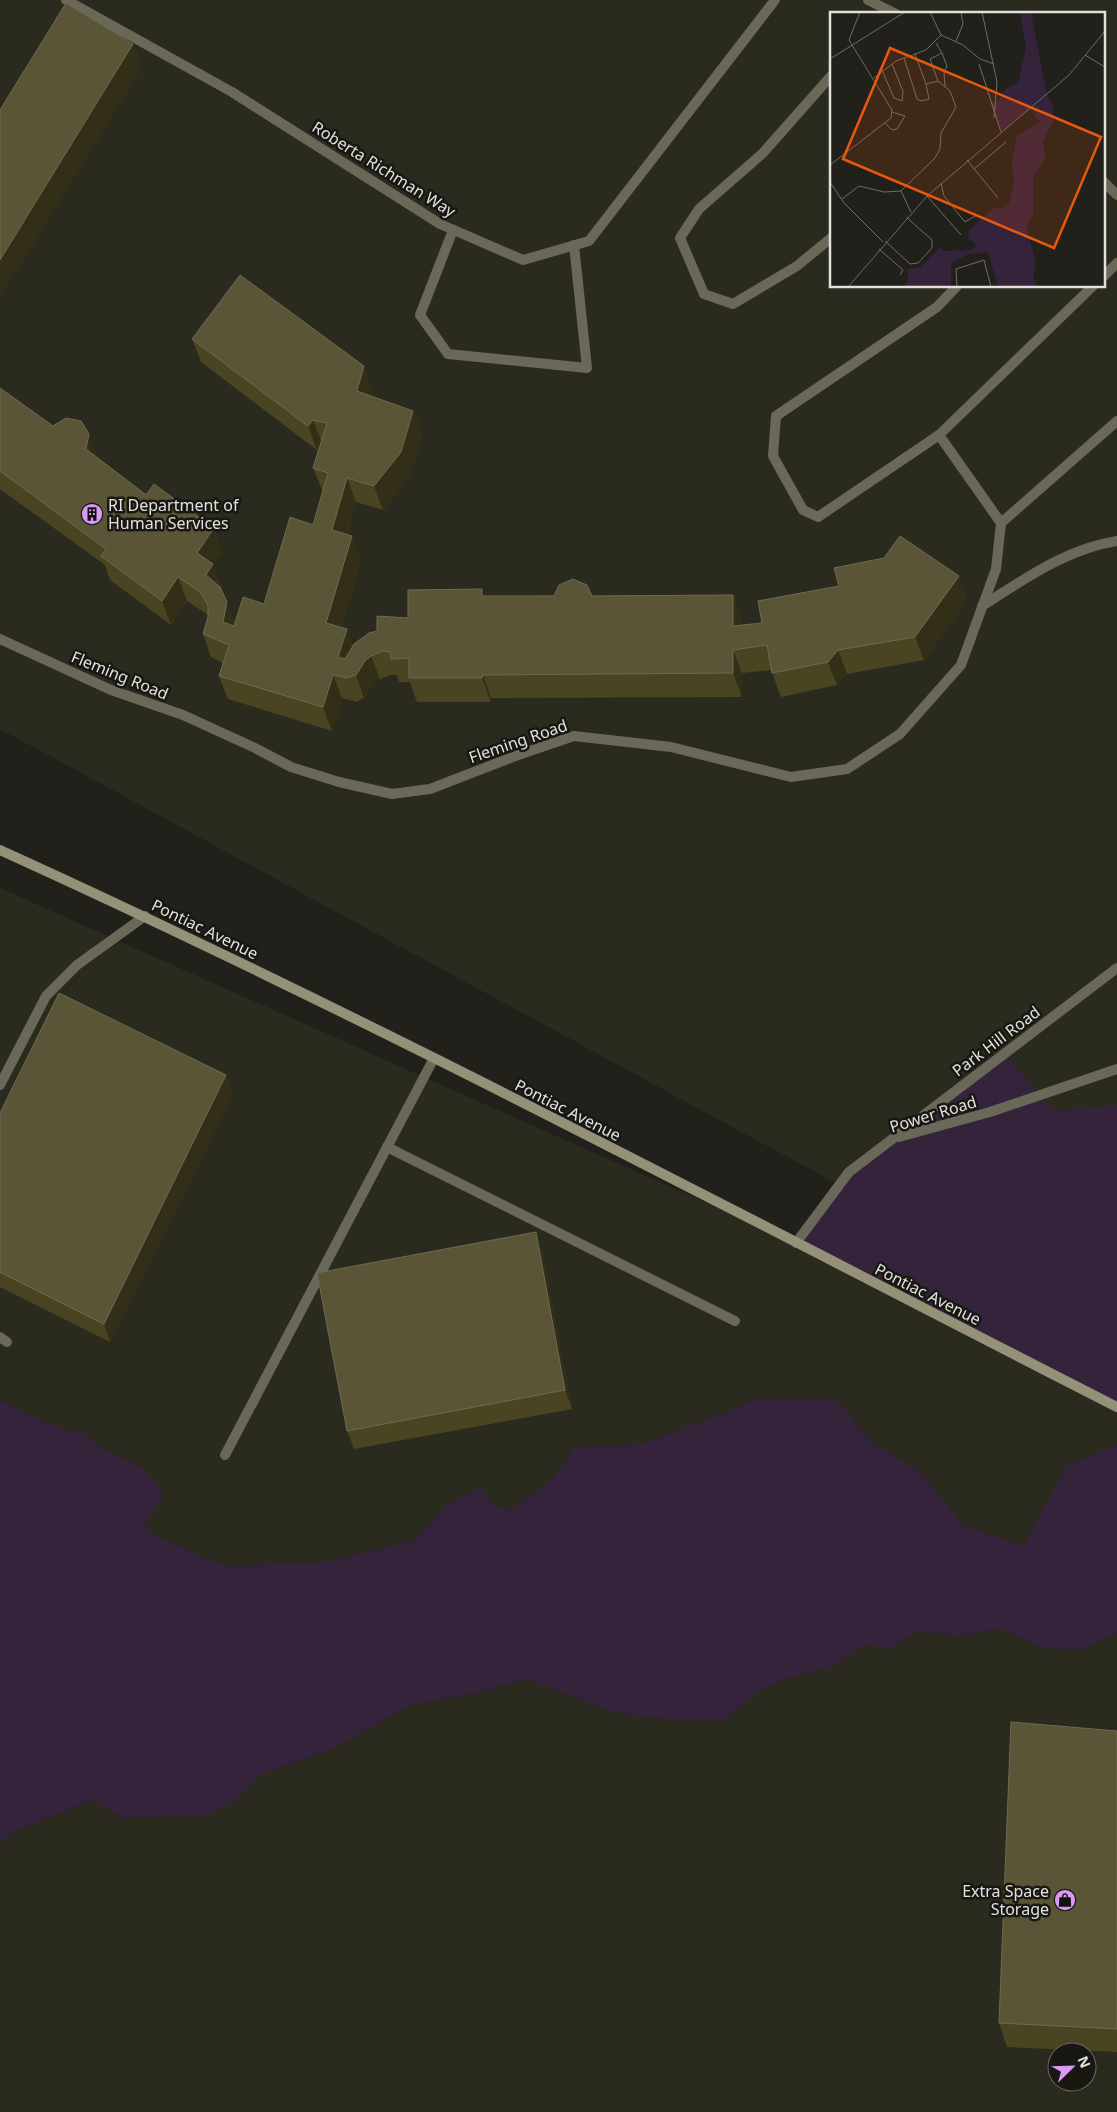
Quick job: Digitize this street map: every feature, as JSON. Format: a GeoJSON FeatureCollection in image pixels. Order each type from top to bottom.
{"type":"FeatureCollection","features":[{"type":"Feature","properties":{"kind":"main road","name":"Pontiac Avenue"},"geometry":{"type":"LineString","coordinates":[[0,850],[145,916],[434,1058],[1117,1407]]}},
{"type":"Feature","properties":{"kind":"street","name":"Roberta Richman Way"},"geometry":{"type":"LineString","coordinates":[[66,0],[232,92],[440,224],[523,260],[589,241],[775,0]]}},
{"type":"Feature","properties":{"kind":"street"},"geometry":{"type":"LineString","coordinates":[[868,0],[892,12]]}},
{"type":"Feature","properties":{"kind":"street"},"geometry":{"type":"LineString","coordinates":[[830,77],[762,153],[699,209],[680,238],[704,294],[733,304],[797,266],[830,239]]}},
{"type":"Feature","properties":{"kind":"street"},"geometry":{"type":"LineString","coordinates":[[1104,181],[1117,195]]}},
{"type":"Feature","properties":{"kind":"street"},"geometry":{"type":"LineString","coordinates":[[453,230],[420,314],[448,354],[587,368],[574,245]]}},
{"type":"Feature","properties":{"kind":"street"},"geometry":{"type":"LineString","coordinates":[[1104,276],[1117,264]]}},
{"type":"Feature","properties":{"kind":"street"},"geometry":{"type":"LineString","coordinates":[[955,288],[937,308],[776,416],[773,456],[803,510],[818,518],[939,435],[1091,288]]}},
{"type":"Feature","properties":{"kind":"street"},"geometry":{"type":"LineString","coordinates":[[939,435],[1000,523],[1117,421]]}},
{"type":"Feature","properties":{"kind":"street","name":"Fleming Road"},"geometry":{"type":"LineString","coordinates":[[0,639],[111,690],[183,716],[255,748],[291,767],[338,782],[392,794],[430,789],[518,755],[574,736],[671,747],[791,777],[847,769],[900,734],[961,665],[996,569],[1000,523]]}},
{"type":"Feature","properties":{"kind":"street"},"geometry":{"type":"LineString","coordinates":[[982,606],[1058,559],[1098,544],[1117,540]]}},
{"type":"Feature","properties":{"kind":"street"},"geometry":{"type":"LineString","coordinates":[[0,1085],[46,996],[77,965],[145,916]]}},
{"type":"Feature","properties":{"kind":"street","name":"Park Hill Road"},"geometry":{"type":"LineString","coordinates":[[894,1139],[1117,968]]}},
{"type":"Feature","properties":{"kind":"street"},"geometry":{"type":"LineString","coordinates":[[226,1454],[434,1058]]}},
{"type":"Feature","properties":{"kind":"street","name":"Power Road"},"geometry":{"type":"LineString","coordinates":[[796,1243],[849,1172],[894,1139],[990,1112],[1117,1069]]}},
{"type":"Feature","properties":{"kind":"street"},"geometry":{"type":"LineString","coordinates":[[387,1147],[735,1321]]}},
{"type":"Feature","properties":{"kind":"shaded area"},"geometry":{"type":"Polygon","coordinates":[[[0,0],[1117,0],[1117,1318],[933,1236],[0,729],[0,0]]]}},
{"type":"Feature","properties":{"kind":"shaded area"},"geometry":{"type":"Polygon","coordinates":[[[0,888],[794,1242],[1117,1406],[1117,1445],[1066,1466],[1025,1546],[966,1527],[919,1471],[871,1442],[840,1404],[828,1396],[823,1400],[755,1400],[644,1444],[575,1447],[551,1481],[511,1510],[496,1507],[446,1506],[415,1540],[327,1562],[225,1566],[155,1536],[143,1526],[141,1467],[95,1445],[82,1431],[68,1432],[0,1400],[0,888]]]}},
{"type":"Feature","properties":{"kind":"shaded area"},"geometry":{"type":"Polygon","coordinates":[[[1003,1052],[1053,1111],[1117,1106],[1117,1406],[804,1241],[853,1170],[1003,1052]]]}},
{"type":"Feature","properties":{"kind":"shaded area"},"geometry":{"type":"Polygon","coordinates":[[[828,1396],[840,1404],[871,1442],[919,1471],[966,1527],[1024,1546],[1066,1466],[1117,1445],[1117,1634],[1078,1651],[1040,1647],[997,1628],[958,1637],[918,1631],[889,1649],[864,1644],[832,1667],[785,1679],[757,1693],[724,1721],[649,1718],[604,1709],[527,1679],[472,1694],[411,1705],[333,1749],[259,1775],[239,1798],[208,1815],[124,1818],[92,1800],[12,1833],[0,1843],[0,1400],[68,1432],[82,1431],[95,1445],[141,1467],[164,1493],[144,1526],[155,1536],[225,1566],[327,1562],[415,1540],[446,1506],[479,1487],[496,1507],[511,1510],[551,1481],[575,1447],[644,1444],[755,1400],[823,1400],[828,1396]]]}},
{"type":"Feature","properties":{"kind":"shaded area"},"geometry":{"type":"Polygon","coordinates":[[[997,1628],[1040,1647],[1078,1651],[1117,1634],[1117,2112],[0,2112],[0,1843],[12,1833],[93,1800],[124,1818],[239,1798],[259,1775],[333,1749],[411,1705],[472,1694],[527,1679],[604,1709],[649,1718],[724,1721],[757,1693],[785,1679],[832,1667],[864,1644],[889,1649],[918,1631],[958,1637],[997,1628]]]}},
{"type":"Feature","properties":{"kind":"building"},"geometry":{"type":"Polygon","coordinates":[[[66,3],[133,44],[0,260],[0,110],[66,3]]]}},
{"type":"Feature","properties":{"kind":"building","name":"RI Department of Human Services"},"geometry":{"type":"Polygon","coordinates":[[[240,275],[364,366],[357,391],[413,411],[401,452],[374,486],[347,478],[332,530],[352,536],[326,623],[347,629],[338,657],[345,659],[354,644],[369,633],[377,631],[377,616],[408,618],[408,590],[482,589],[482,596],[554,596],[559,585],[573,579],[587,585],[592,596],[733,595],[733,626],[762,623],[758,601],[839,586],[834,568],[884,558],[900,536],[959,576],[915,637],[838,650],[828,662],[772,673],[767,645],[733,650],[733,673],[483,675],[482,678],[409,678],[409,658],[391,659],[390,652],[383,651],[365,661],[356,675],[347,678],[333,675],[323,707],[219,676],[229,645],[203,634],[208,617],[208,605],[199,591],[178,577],[162,601],[101,556],[106,549],[0,471],[0,388],[53,426],[66,418],[81,421],[89,434],[86,449],[146,495],[154,484],[214,528],[197,553],[213,564],[206,575],[220,587],[227,602],[223,622],[234,626],[243,597],[264,604],[290,517],[313,525],[328,473],[313,468],[327,423],[313,420],[308,426],[192,339],[240,275]]]}},
{"type":"Feature","properties":{"kind":"building"},"geometry":{"type":"Polygon","coordinates":[[[59,993],[226,1075],[104,1324],[0,1272],[0,1113],[59,993]]]}},
{"type":"Feature","properties":{"kind":"building"},"geometry":{"type":"Polygon","coordinates":[[[536,1232],[565,1390],[347,1431],[317,1273],[536,1232]]]}},
{"type":"Feature","properties":{"kind":"building","name":"Extra Space Storage"},"geometry":{"type":"Polygon","coordinates":[[[1011,1722],[1117,1731],[1117,2029],[999,2023],[1011,1722]]]}},
{"type":"Feature","properties":{"kind":"place","name":"RI Department of Human Services"},"geometry":{"type":"Point","coordinates":[92,514]}},
{"type":"Feature","properties":{"kind":"place","name":"Extra Space Storage"},"geometry":{"type":"Point","coordinates":[1065,1900]}}]}
